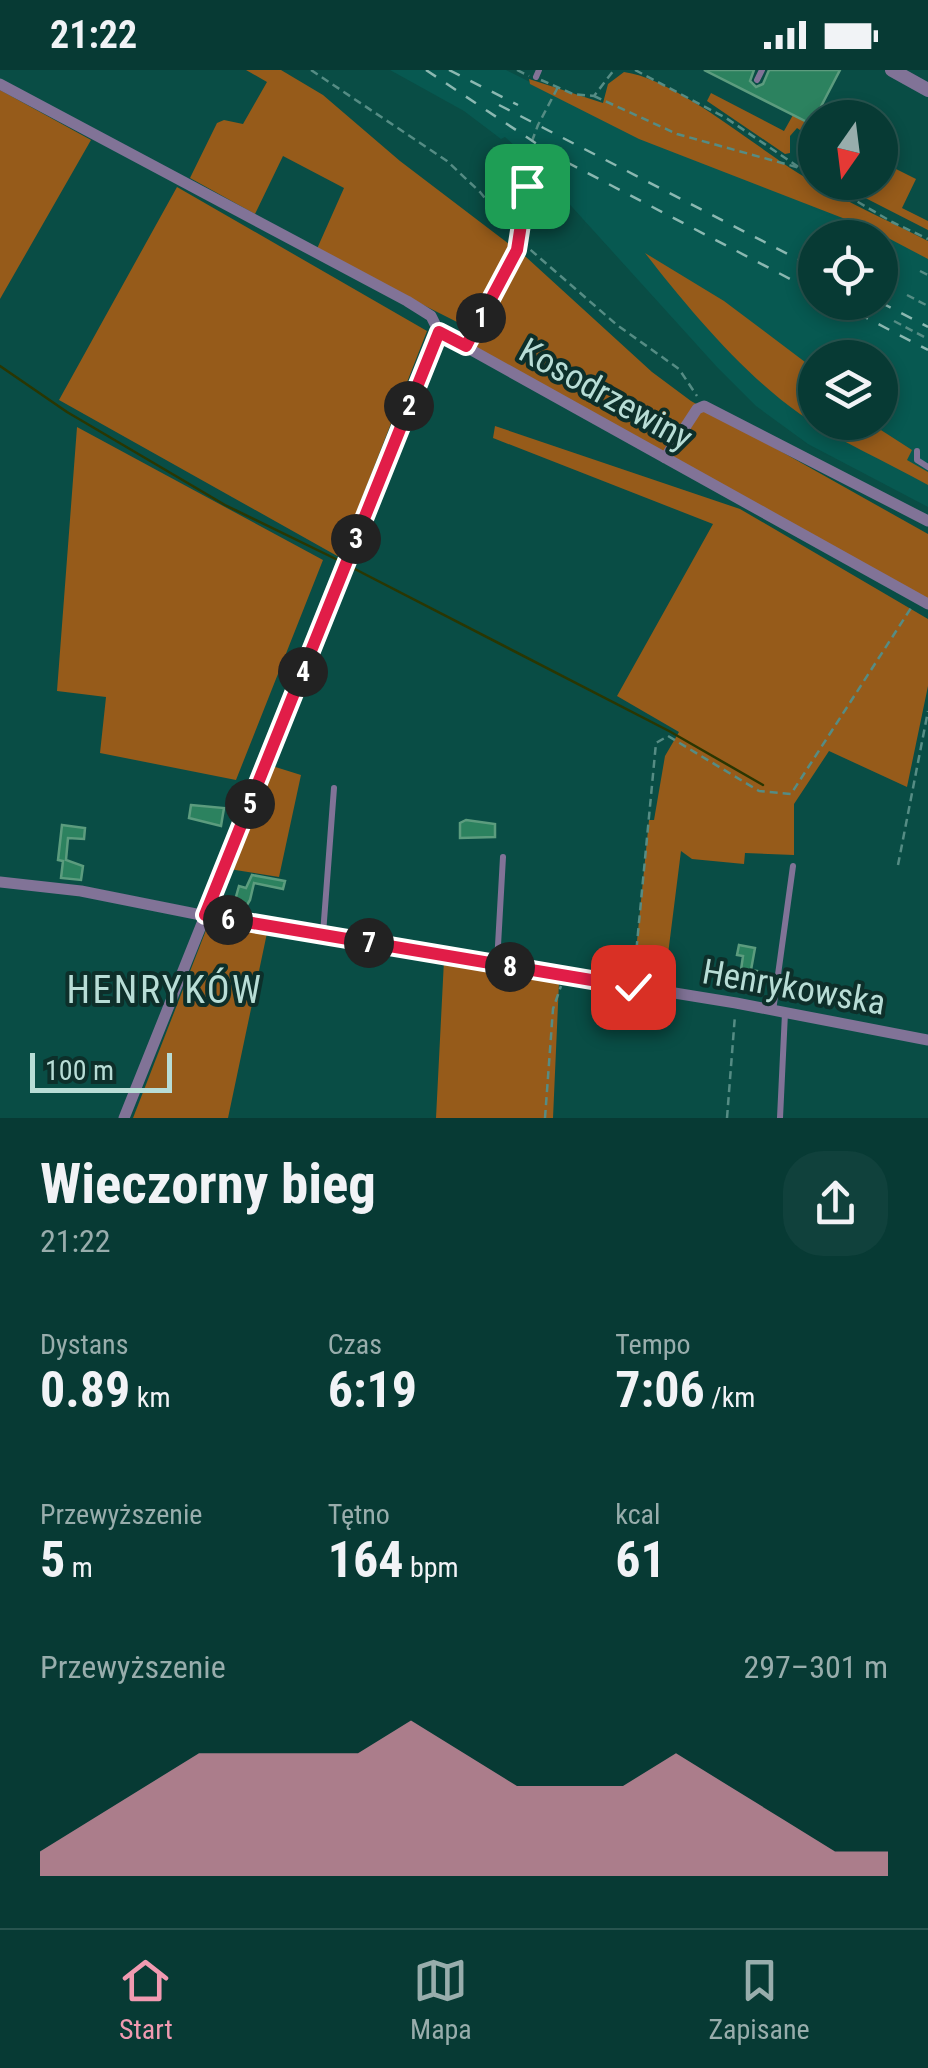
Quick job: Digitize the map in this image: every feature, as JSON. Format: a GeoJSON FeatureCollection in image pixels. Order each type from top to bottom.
{"type":"FeatureCollection","features":[{"type":"Feature","properties":{"kind":"street"},"geometry":{"type":"LineString","coordinates":[[892,70],[928,90]]}},
{"type":"Feature","properties":{"kind":"street","name":"Kosodrzewiny"},"geometry":{"type":"LineString","coordinates":[[0,84],[406,301],[430,316],[439,332],[923,601]]}},
{"type":"Feature","properties":{"kind":"street"},"geometry":{"type":"LineString","coordinates":[[124,1118],[439,332]]}},
{"type":"Feature","properties":{"kind":"street"},"geometry":{"type":"LineString","coordinates":[[665,458],[697,408],[704,406],[928,521]]}},
{"type":"Feature","properties":{"kind":"street","name":"Henrykowska"},"geometry":{"type":"LineString","coordinates":[[0,882],[81,892],[736,1003],[928,1040]]}},
{"type":"Feature","properties":{"kind":"lane"},"geometry":{"type":"LineString","coordinates":[[757,80],[762,70]]}},
{"type":"Feature","properties":{"kind":"lane"},"geometry":{"type":"LineString","coordinates":[[916,451],[917,460],[928,468]]}},
{"type":"Feature","properties":{"kind":"lane"},"geometry":{"type":"LineString","coordinates":[[323,936],[334,788]]}},
{"type":"Feature","properties":{"kind":"lane"},"geometry":{"type":"LineString","coordinates":[[497,964],[503,858]]}},
{"type":"Feature","properties":{"kind":"lane"},"geometry":{"type":"LineString","coordinates":[[780,1118],[779,1012],[792,866]]}},
{"type":"Feature","properties":{"kind":"path"},"geometry":{"type":"LineString","coordinates":[[311,70],[447,161],[480,192],[518,239],[617,326],[679,369],[704,406]]}},
{"type":"Feature","properties":{"kind":"path"},"geometry":{"type":"LineString","coordinates":[[517,70],[537,74],[573,94],[594,96],[677,134],[798,167]]}},
{"type":"Feature","properties":{"kind":"path"},"geometry":{"type":"LineString","coordinates":[[594,96],[614,70]]}},
{"type":"Feature","properties":{"kind":"path"},"geometry":{"type":"LineString","coordinates":[[635,70],[726,118],[798,167]]}},
{"type":"Feature","properties":{"kind":"path"},"geometry":{"type":"LineString","coordinates":[[466,346],[517,250],[526,206],[526,156],[558,88]]}},
{"type":"Feature","properties":{"kind":"path"},"geometry":{"type":"LineString","coordinates":[[855,200],[928,238]]}},
{"type":"Feature","properties":{"kind":"path"},"geometry":{"type":"LineString","coordinates":[[920,270],[928,275]]}},
{"type":"Feature","properties":{"kind":"path"},"geometry":{"type":"LineString","coordinates":[[907,296],[928,306]]}},
{"type":"Feature","properties":{"kind":"path"},"geometry":{"type":"LineString","coordinates":[[894,321],[928,338]]}},
{"type":"Feature","properties":{"kind":"path"},"geometry":{"type":"LineString","coordinates":[[633,987],[656,743],[668,736],[759,791],[791,794],[923,601]]}},
{"type":"Feature","properties":{"kind":"path"},"geometry":{"type":"LineString","coordinates":[[898,865],[928,712]]}},
{"type":"Feature","properties":{"kind":"path"},"geometry":{"type":"LineString","coordinates":[[545,1118],[553,1009],[566,976]]}},
{"type":"Feature","properties":{"kind":"path"},"geometry":{"type":"LineString","coordinates":[[727,1118],[736,1003]]}},
{"type":"Feature","properties":{"kind":"shaded area"},"geometry":{"type":"Polygon","coordinates":[[[246,70],[281,70],[323,95],[400,161],[526,257],[652,372],[691,401],[928,534],[928,604],[465,347],[460,330],[463,325],[316,251],[344,188],[283,156],[255,214],[190,178],[217,123],[224,120],[243,124],[267,82],[246,70]]]}},
{"type":"Feature","properties":{"kind":"shaded area"},"geometry":{"type":"Polygon","coordinates":[[[390,70],[506,70],[636,135],[856,220],[798,220],[798,320],[898,320],[898,240],[928,255],[928,507],[803,440],[898,440],[898,340],[798,340],[798,437],[756,406],[717,367],[525,155],[505,137],[501,139],[464,111],[390,70]]]}},
{"type":"Feature","properties":{"kind":"shaded area"},"geometry":{"type":"Polygon","coordinates":[[[624,72],[666,87],[798,173],[798,200],[845,200],[885,220],[848,220],[639,139],[530,84],[529,79],[603,103],[608,84],[624,72]]]}},
{"type":"Feature","properties":{"kind":"shaded area"},"geometry":{"type":"Polygon","coordinates":[[[0,90],[91,140],[0,299],[0,90]]]}},
{"type":"Feature","properties":{"kind":"shaded area"},"geometry":{"type":"Polygon","coordinates":[[[711,93],[784,131],[793,115],[798,118],[798,129],[790,136],[790,153],[785,154],[707,101],[711,93]]]}},
{"type":"Feature","properties":{"kind":"shaded area"},"geometry":{"type":"Polygon","coordinates":[[[898,170],[916,179],[902,208],[928,221],[928,230],[869,200],[898,200],[898,170]]]}},
{"type":"Feature","properties":{"kind":"shaded area"},"geometry":{"type":"Polygon","coordinates":[[[177,187],[427,331],[339,557],[59,400],[177,187]]]}},
{"type":"Feature","properties":{"kind":"shaded area"},"geometry":{"type":"Polygon","coordinates":[[[898,226],[928,241],[928,259],[898,243],[898,226]]]}},
{"type":"Feature","properties":{"kind":"shaded area"},"geometry":{"type":"Polygon","coordinates":[[[645,253],[724,301],[798,357],[798,412],[758,380],[645,253]]]}},
{"type":"Feature","properties":{"kind":"shaded area"},"geometry":{"type":"Polygon","coordinates":[[[495,426],[740,509],[928,619],[928,686],[907,787],[829,751],[794,804],[794,855],[745,853],[744,864],[692,859],[681,851],[664,986],[633,981],[649,820],[654,820],[665,756],[679,732],[617,696],[713,524],[493,438],[495,426]]]}},
{"type":"Feature","properties":{"kind":"shaded area"},"geometry":{"type":"Polygon","coordinates":[[[77,427],[323,560],[236,780],[100,753],[106,697],[57,691],[77,427]]]}},
{"type":"Feature","properties":{"kind":"shaded area"},"geometry":{"type":"Polygon","coordinates":[[[842,440],[896,440],[912,450],[907,460],[928,472],[928,485],[842,440]]]}},
{"type":"Feature","properties":{"kind":"shaded area"},"geometry":{"type":"Polygon","coordinates":[[[269,765],[301,775],[279,877],[229,869],[269,765]]]}},
{"type":"Feature","properties":{"kind":"shaded area"},"geometry":{"type":"Polygon","coordinates":[[[216,923],[267,933],[228,1118],[133,1118],[208,925],[216,923]]]}},
{"type":"Feature","properties":{"kind":"shaded area"},"geometry":{"type":"Polygon","coordinates":[[[444,960],[559,982],[553,1118],[436,1118],[444,960]]]}},
{"type":"Feature","properties":{"kind":"building"},"geometry":{"type":"Polygon","coordinates":[[[704,70],[754,70],[750,81],[756,87],[763,84],[769,70],[840,70],[824,100],[798,100],[798,117],[704,70]]]}},
{"type":"Feature","properties":{"kind":"building"},"geometry":{"type":"Polygon","coordinates":[[[191,805],[224,808],[221,826],[189,818],[191,805]]]}},
{"type":"Feature","properties":{"kind":"building"},"geometry":{"type":"Polygon","coordinates":[[[466,820],[495,824],[495,837],[460,838],[460,823],[466,820]]]}},
{"type":"Feature","properties":{"kind":"building"},"geometry":{"type":"Polygon","coordinates":[[[62,825],[85,828],[84,839],[68,838],[66,860],[83,866],[81,880],[61,878],[63,861],[58,860],[62,825]]]}},
{"type":"Feature","properties":{"kind":"building"},"geometry":{"type":"Polygon","coordinates":[[[252,875],[285,881],[283,889],[254,883],[242,913],[232,911],[239,886],[246,888],[252,875]]]}},
{"type":"Feature","properties":{"kind":"building"},"geometry":{"type":"Polygon","coordinates":[[[739,945],[755,948],[751,970],[757,971],[756,986],[739,984],[743,956],[737,955],[739,945]]]}},
{"type":"Feature","properties":{"kind":"waterway"},"geometry":{"type":"LineString","coordinates":[[0,366],[67,412],[225,505],[342,562]]}},
{"type":"Feature","properties":{"kind":"waterway"},"geometry":{"type":"LineString","coordinates":[[349,566],[669,731],[763,785]]}},
{"type":"Feature","properties":{"kind":"railway"},"geometry":{"type":"LineString","coordinates":[[426,70],[555,156],[798,283]]}},
{"type":"Feature","properties":{"kind":"railway"},"geometry":{"type":"LineString","coordinates":[[449,70],[518,105]]}},
{"type":"Feature","properties":{"kind":"railway"},"geometry":{"type":"LineString","coordinates":[[499,105],[798,259]]}},
{"type":"Feature","properties":{"kind":"railway"},"geometry":{"type":"LineString","coordinates":[[898,311],[928,327]]}},
{"type":"Feature","properties":{"kind":"railway"},"geometry":{"type":"LineString","coordinates":[[870,320],[928,350]]}},
{"type":"Feature","properties":{"kind":"district","name":"HENRYKÓW"},"geometry":{"type":"Point","coordinates":[165,990]}},
{"type":"Feature","properties":{"kind":"route"},"geometry":{"type":"LineString","coordinates":[[527,186],[517,250],[466,346],[439,332],[205,915],[633,987]]}}]}
